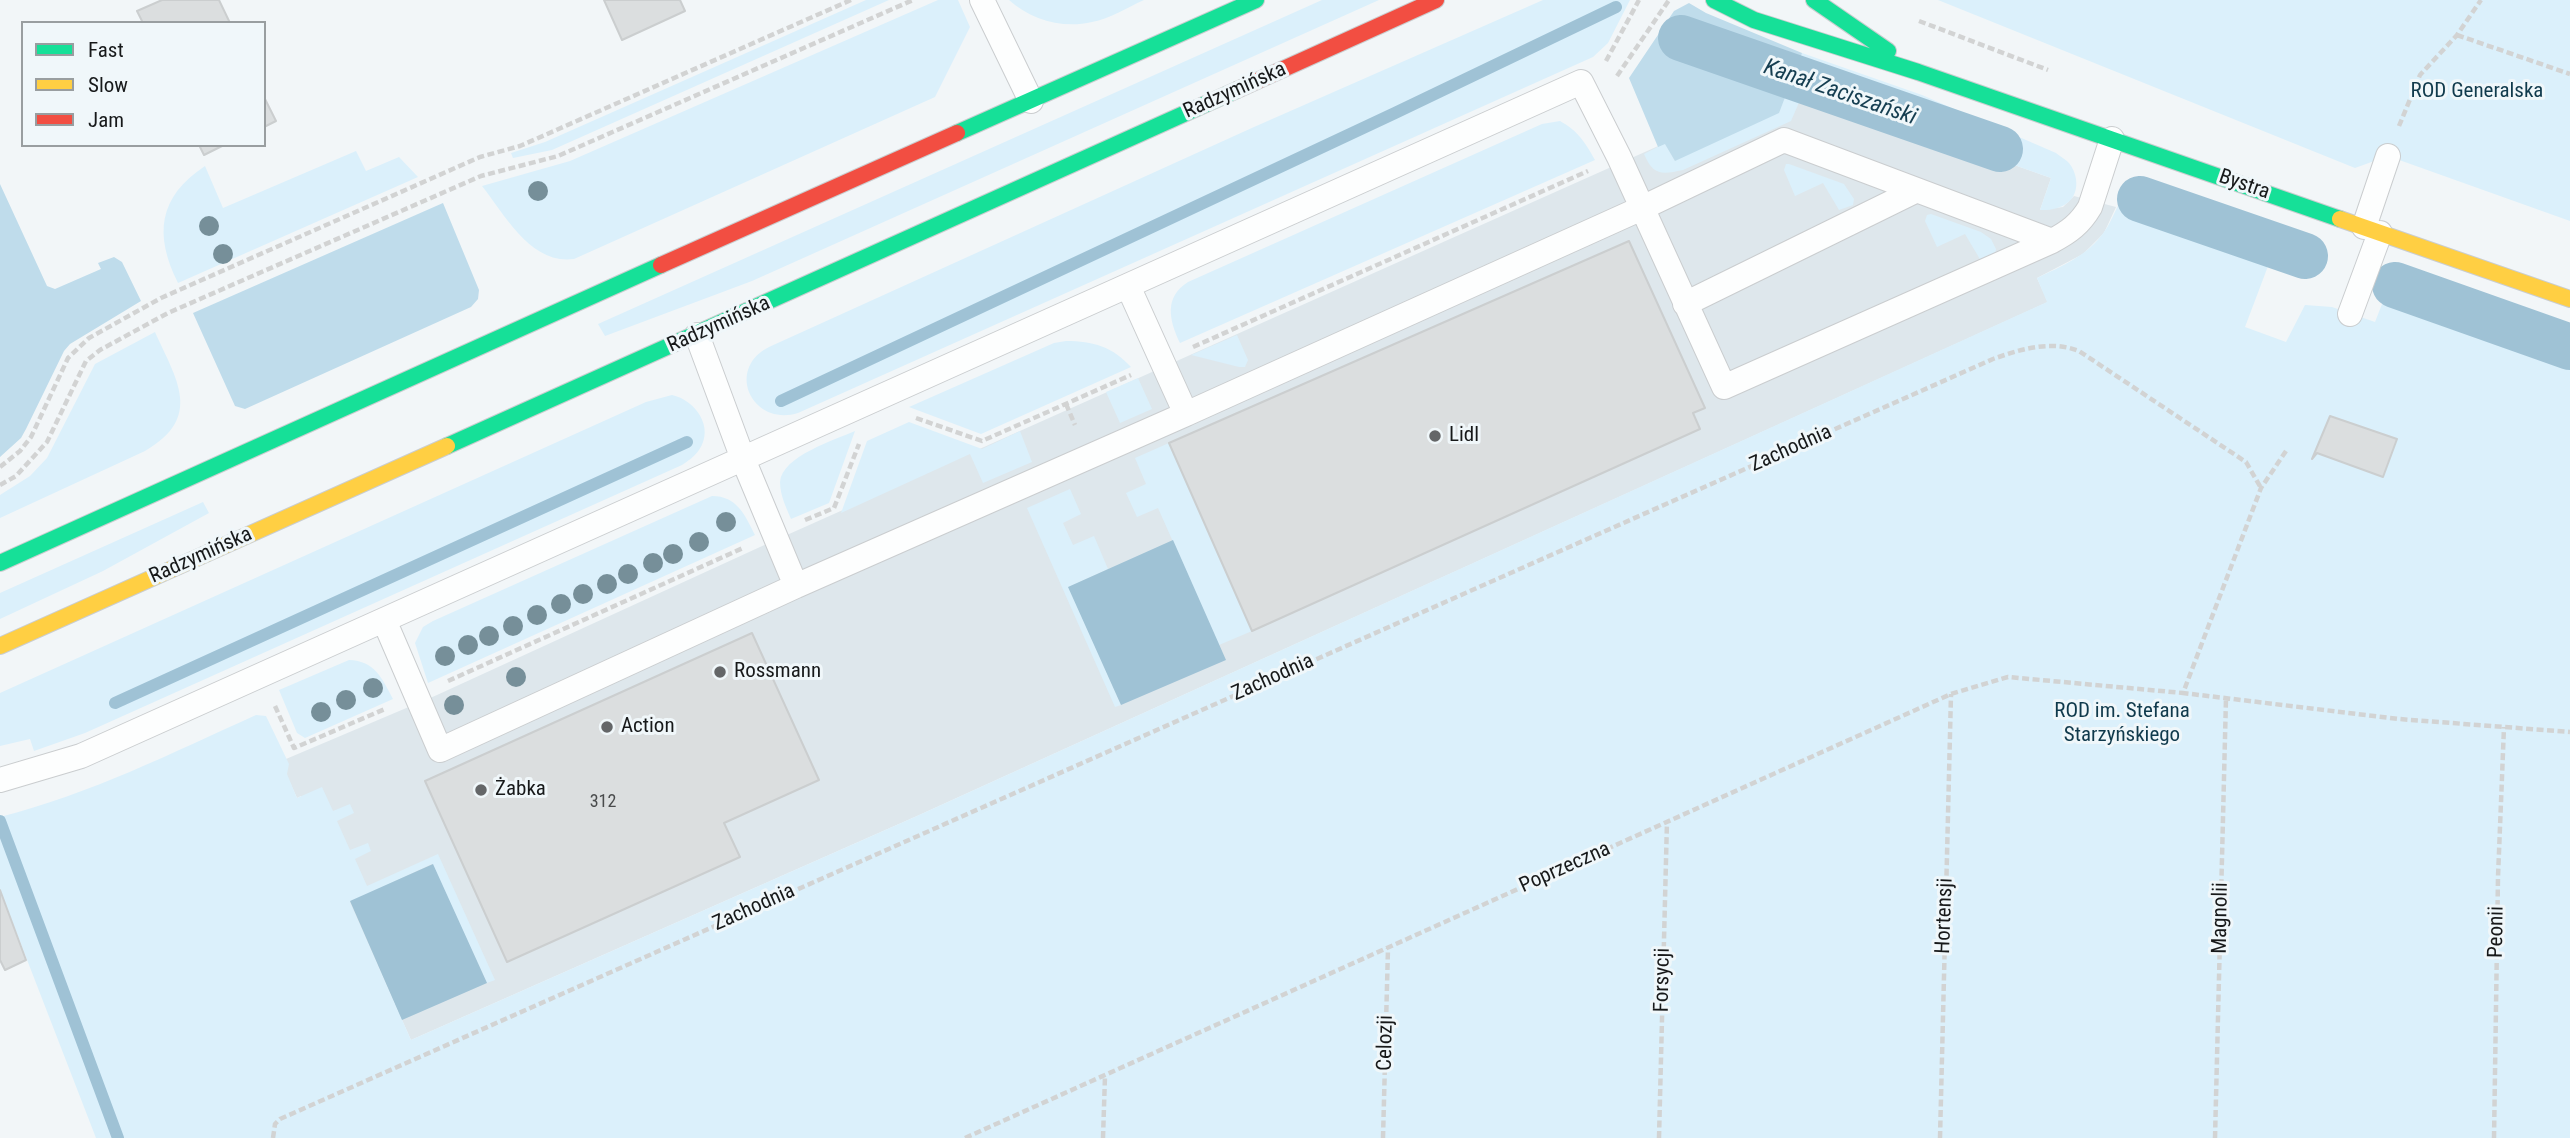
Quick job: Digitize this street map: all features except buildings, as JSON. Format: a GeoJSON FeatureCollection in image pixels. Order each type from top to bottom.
{"type":"FeatureCollection","features":[{"type":"Feature","properties":{"kind":"main road"},"geometry":{"type":"LineString","coordinates":[[0,563],[530,323],[1256,0]]}},
{"type":"Feature","properties":{"kind":"main road","name":"Radzymińska"},"geometry":{"type":"LineString","coordinates":[[0,646],[1436,0]]}},
{"type":"Feature","properties":{"kind":"main road","name":"Bystra"},"geometry":{"type":"LineString","coordinates":[[1714,0],[1754,20],[1919,72],[2570,299]]}},
{"type":"Feature","properties":{"kind":"main road","name":"Bystra"},"geometry":{"type":"LineString","coordinates":[[1814,0],[1919,72]]}},
{"type":"Feature","properties":{"kind":"lane"},"geometry":{"type":"LineString","coordinates":[[982,0],[1031,100]]}},
{"type":"Feature","properties":{"kind":"lane"},"geometry":{"type":"LineString","coordinates":[[0,780],[81,756],[1581,82],[1619,157],[1724,387],[2052,242],[2073,229],[2090,207],[2112,139]]}},
{"type":"Feature","properties":{"kind":"lane"},"geometry":{"type":"LineString","coordinates":[[384,620],[440,750],[796,586],[1642,208],[1784,140],[2052,242]]}},
{"type":"Feature","properties":{"kind":"lane"},"geometry":{"type":"LineString","coordinates":[[2350,314],[2388,156]]}},
{"type":"Feature","properties":{"kind":"lane"},"geometry":{"type":"LineString","coordinates":[[1685,304],[1916,190]]}},
{"type":"Feature","properties":{"kind":"lane"},"geometry":{"type":"LineString","coordinates":[[1128,286],[1186,414]]}},
{"type":"Feature","properties":{"kind":"lane"},"geometry":{"type":"LineString","coordinates":[[696,335],[743,459],[796,586]]}},
{"type":"Feature","properties":{"kind":"path"},"geometry":{"type":"LineString","coordinates":[[0,467],[20,451],[31,437],[68,358],[89,338],[113,324],[161,298],[480,157],[520,146],[851,0]]}},
{"type":"Feature","properties":{"kind":"path"},"geometry":{"type":"LineString","coordinates":[[0,485],[16,476],[47,442],[86,361],[100,350],[168,313],[481,176],[558,156],[913,0]]}},
{"type":"Feature","properties":{"kind":"path"},"geometry":{"type":"LineString","coordinates":[[1581,82],[1606,61],[1639,0]]}},
{"type":"Feature","properties":{"kind":"path"},"geometry":{"type":"LineString","coordinates":[[1622,88],[1617,77],[1669,0]]}},
{"type":"Feature","properties":{"kind":"path"},"geometry":{"type":"LineString","coordinates":[[2388,156],[2420,75],[2457,35],[2481,0]]}},
{"type":"Feature","properties":{"kind":"path"},"geometry":{"type":"LineString","coordinates":[[2457,35],[2570,74]]}},
{"type":"Feature","properties":{"kind":"path"},"geometry":{"type":"LineString","coordinates":[[907,415],[982,441],[1619,157]]}},
{"type":"Feature","properties":{"kind":"path","name":"Zachodnia"},"geometry":{"type":"LineString","coordinates":[[273,1138],[275,1124],[293,1113],[1967,370],[2026,348],[2066,346],[2079,351],[2246,462],[2261,488]]}},
{"type":"Feature","properties":{"kind":"path"},"geometry":{"type":"LineString","coordinates":[[273,702],[294,748],[834,508],[862,436]]}},
{"type":"Feature","properties":{"kind":"path"},"geometry":{"type":"LineString","coordinates":[[2183,693],[2261,488],[2286,451]]}},
{"type":"Feature","properties":{"kind":"path","name":"Poprzeczna"},"geometry":{"type":"LineString","coordinates":[[965,1138],[1951,694],[2008,677],[2183,693],[2399,719],[2570,732]]}},
{"type":"Feature","properties":{"kind":"path","name":"Hortensji"},"geometry":{"type":"LineString","coordinates":[[1940,1138],[1951,694]]}},
{"type":"Feature","properties":{"kind":"path","name":"Magnolii"},"geometry":{"type":"LineString","coordinates":[[2215,1138],[2226,698]]}},
{"type":"Feature","properties":{"kind":"path","name":"Peonii"},"geometry":{"type":"LineString","coordinates":[[2494,1138],[2504,727]]}},
{"type":"Feature","properties":{"kind":"path","name":"Forsycji"},"geometry":{"type":"LineString","coordinates":[[1659,1138],[1667,821]]}},
{"type":"Feature","properties":{"kind":"path","name":"Celozji"},"geometry":{"type":"LineString","coordinates":[[1383,1138],[1388,948]]}},
{"type":"Feature","properties":{"kind":"path"},"geometry":{"type":"LineString","coordinates":[[1104,1138],[1105,1076]]}},
{"type":"Feature","properties":{"kind":"shaded area"},"geometry":{"type":"Polygon","coordinates":[[[1689,3],[1706,13],[1802,53],[1779,113],[1675,161],[1665,144],[1658,147],[1629,78],[1674,11],[1689,3]]]}},
{"type":"Feature","properties":{"kind":"shaded area"},"geometry":{"type":"Polygon","coordinates":[[[1790,85],[2051,178],[2040,210],[2063,207],[2074,196],[2116,207],[2104,233],[2083,254],[2037,278],[2048,302],[917,816],[411,1040],[301,796],[297,798],[286,774],[286,759],[437,695],[760,547],[1665,143],[1676,161],[1779,113],[1790,85]]]}},
{"type":"Feature","properties":{"kind":"shaded area"},"geometry":{"type":"Polygon","coordinates":[[[0,184],[47,286],[55,289],[101,269],[98,263],[114,257],[122,262],[141,301],[70,344],[21,438],[0,457],[0,184]]]}},
{"type":"Feature","properties":{"kind":"shaded area"},"geometry":{"type":"Polygon","coordinates":[[[443,203],[479,290],[478,299],[471,307],[245,409],[235,406],[193,313],[443,203]]]}},
{"type":"Feature","properties":{"kind":"shaded area"},"geometry":{"type":"Polygon","coordinates":[[[1173,540],[1226,660],[1121,705],[1068,587],[1173,540]]]}},
{"type":"Feature","properties":{"kind":"shaded area"},"geometry":{"type":"Polygon","coordinates":[[[433,864],[487,983],[402,1020],[350,901],[433,864]]]}},
{"type":"Feature","properties":{"kind":"green space"},"geometry":{"type":"Polygon","coordinates":[[[866,0],[889,0],[552,150],[513,158],[511,153],[545,142],[866,0]]]}},
{"type":"Feature","properties":{"kind":"green space"},"geometry":{"type":"Polygon","coordinates":[[[938,0],[958,0],[970,27],[935,97],[574,259],[559,259],[532,246],[520,236],[482,186],[570,161],[938,0]]]}},
{"type":"Feature","properties":{"kind":"green space"},"geometry":{"type":"Polygon","coordinates":[[[1009,0],[1144,0],[1099,20],[1070,24],[1037,18],[1009,0]]]}},
{"type":"Feature","properties":{"kind":"green space"},"geometry":{"type":"Polygon","coordinates":[[[1322,0],[1379,0],[752,281],[605,336],[598,324],[1322,0]]]}},
{"type":"Feature","properties":{"kind":"green space"},"geometry":{"type":"Polygon","coordinates":[[[1543,0],[1630,0],[1608,43],[1593,57],[798,413],[782,415],[768,412],[757,404],[750,393],[747,381],[749,369],[756,357],[769,347],[1254,127],[1543,0]]]}},
{"type":"Feature","properties":{"kind":"green space","name":"ROD Generalska"},"geometry":{"type":"Polygon","coordinates":[[[1938,0],[2570,0],[2570,221],[2388,156],[2355,168],[1938,0]]]}},
{"type":"Feature","properties":{"kind":"green space"},"geometry":{"type":"Polygon","coordinates":[[[1802,53],[1922,95],[2056,153],[2069,163],[2074,171],[2074,194],[2067,204],[2061,207],[2040,210],[2051,178],[1804,91],[1791,121],[1683,170],[1663,173],[1654,170],[1644,154],[1665,143],[1675,161],[1802,53]]]}},
{"type":"Feature","properties":{"kind":"green space"},"geometry":{"type":"Polygon","coordinates":[[[1560,121],[1572,129],[1595,160],[1180,343],[1171,318],[1172,302],[1180,288],[1188,282],[1542,124],[1560,121]]]}},
{"type":"Feature","properties":{"kind":"green space"},"geometry":{"type":"Polygon","coordinates":[[[356,151],[366,171],[399,157],[418,177],[178,283],[165,249],[165,218],[169,204],[178,191],[205,166],[223,208],[356,151]]]}},
{"type":"Feature","properties":{"kind":"green space"},"geometry":{"type":"Polygon","coordinates":[[[1786,164],[1844,184],[1854,199],[1853,205],[1839,210],[1823,183],[1795,196],[1784,170],[1786,164]]]}},
{"type":"Feature","properties":{"kind":"green space","name":"ROD im. Stefana Starzyńskiego"},"geometry":{"type":"Polygon","coordinates":[[[2129,189],[2147,190],[2279,237],[2245,327],[2286,342],[2305,305],[2332,307],[2375,322],[2384,299],[2570,367],[2570,1138],[96,1138],[0,890],[0,817],[98,785],[256,715],[266,716],[289,764],[287,774],[297,798],[322,787],[333,811],[350,804],[354,813],[337,821],[350,850],[368,843],[371,851],[355,859],[367,886],[438,854],[495,980],[487,983],[432,864],[350,902],[411,1040],[917,816],[2047,302],[2037,278],[2074,260],[2090,248],[2104,232],[2129,189]]]}},
{"type":"Feature","properties":{"kind":"green space"},"geometry":{"type":"Polygon","coordinates":[[[1931,214],[1981,232],[1991,239],[1996,249],[1995,255],[1981,261],[1965,234],[1937,247],[1925,221],[1927,215],[1931,214]]]}},
{"type":"Feature","properties":{"kind":"green space"},"geometry":{"type":"Polygon","coordinates":[[[155,332],[177,381],[180,411],[174,425],[163,438],[145,451],[0,518],[0,495],[30,476],[47,458],[95,364],[155,332]]]}},
{"type":"Feature","properties":{"kind":"green space"},"geometry":{"type":"Polygon","coordinates":[[[1237,335],[1248,360],[1245,367],[1191,355],[1237,335]]]}},
{"type":"Feature","properties":{"kind":"green space"},"geometry":{"type":"Polygon","coordinates":[[[1066,341],[1102,346],[1117,354],[1131,367],[981,434],[909,407],[1054,343],[1066,341]]]}},
{"type":"Feature","properties":{"kind":"green space"},"geometry":{"type":"Polygon","coordinates":[[[1138,378],[1152,409],[1120,423],[1106,392],[1138,378]]]}},
{"type":"Feature","properties":{"kind":"green space"},"geometry":{"type":"Polygon","coordinates":[[[672,395],[688,402],[704,424],[705,432],[699,450],[682,465],[85,733],[34,751],[30,739],[0,746],[0,693],[646,402],[672,395]]]}},
{"type":"Feature","properties":{"kind":"green space"},"geometry":{"type":"Polygon","coordinates":[[[909,422],[982,449],[1020,431],[1032,462],[983,483],[970,454],[841,513],[867,441],[909,422]]]}},
{"type":"Feature","properties":{"kind":"green space"},"geometry":{"type":"Polygon","coordinates":[[[855,431],[829,503],[791,519],[781,492],[783,473],[790,464],[811,450],[855,431]]]}},
{"type":"Feature","properties":{"kind":"green space"},"geometry":{"type":"Polygon","coordinates":[[[1169,443],[1252,631],[1219,645],[1158,508],[1137,517],[1126,493],[1146,484],[1135,458],[1169,443]]]}},
{"type":"Feature","properties":{"kind":"green space"},"geometry":{"type":"Polygon","coordinates":[[[1070,489],[1081,514],[1063,523],[1073,545],[1094,536],[1108,569],[1069,587],[1121,705],[1115,707],[1027,508],[1070,489]]]}},
{"type":"Feature","properties":{"kind":"green space"},"geometry":{"type":"Polygon","coordinates":[[[712,496],[734,503],[744,514],[755,535],[428,683],[415,643],[423,627],[712,496]]]}},
{"type":"Feature","properties":{"kind":"green space"},"geometry":{"type":"Polygon","coordinates":[[[203,502],[209,513],[103,571],[0,619],[0,593],[203,502]]]}},
{"type":"Feature","properties":{"kind":"green space"},"geometry":{"type":"Polygon","coordinates":[[[349,660],[365,664],[377,672],[393,699],[305,738],[297,733],[279,690],[349,660]]]}},
{"type":"Feature","properties":{"kind":"waterway"},"geometry":{"type":"LineString","coordinates":[[781,401],[1616,7]]}},
{"type":"Feature","properties":{"kind":"waterway","name":"Kanał Zaciszański"},"geometry":{"type":"LineString","coordinates":[[1681,38],[2000,149]]}},
{"type":"Feature","properties":{"kind":"waterway"},"geometry":{"type":"LineString","coordinates":[[2140,199],[2305,256]]}},
{"type":"Feature","properties":{"kind":"waterway","name":"Kanał Zaciszański"},"geometry":{"type":"LineString","coordinates":[[2395,285],[2570,347]]}},
{"type":"Feature","properties":{"kind":"waterway"},"geometry":{"type":"LineString","coordinates":[[115,703],[687,442]]}},
{"type":"Feature","properties":{"kind":"waterway"},"geometry":{"type":"LineString","coordinates":[[0,821],[118,1138]]}},
{"type":"Feature","properties":{"kind":"traffic: fast"},"geometry":{"type":"LineString","coordinates":[[957,133],[1256,0]]}},
{"type":"Feature","properties":{"kind":"traffic: fast"},"geometry":{"type":"LineString","coordinates":[[1714,0],[1754,20],[1918,72],[2340,219]]}},
{"type":"Feature","properties":{"kind":"traffic: fast"},"geometry":{"type":"LineString","coordinates":[[1814,0],[1888,51]]}},
{"type":"Feature","properties":{"kind":"traffic: fast"},"geometry":{"type":"LineString","coordinates":[[447,446],[1237,90]]}},
{"type":"Feature","properties":{"kind":"traffic: fast"},"geometry":{"type":"LineString","coordinates":[[0,563],[661,265]]}},
{"type":"Feature","properties":{"kind":"traffic: slow"},"geometry":{"type":"LineString","coordinates":[[2340,219],[2570,299]]}},
{"type":"Feature","properties":{"kind":"traffic: slow"},"geometry":{"type":"LineString","coordinates":[[0,646],[447,446]]}},
{"type":"Feature","properties":{"kind":"traffic: jam"},"geometry":{"type":"LineString","coordinates":[[1237,90],[1436,0]]}},
{"type":"Feature","properties":{"kind":"traffic: jam"},"geometry":{"type":"LineString","coordinates":[[661,265],[957,133]]}},
{"type":"Feature","properties":{"kind":"place","name":"Lidl"},"geometry":{"type":"Point","coordinates":[1435,436]}},
{"type":"Feature","properties":{"kind":"place","name":"Rossmann"},"geometry":{"type":"Point","coordinates":[720,672]}},
{"type":"Feature","properties":{"kind":"place","name":"Action"},"geometry":{"type":"Point","coordinates":[607,727]}},
{"type":"Feature","properties":{"kind":"place","name":"Żabka"},"geometry":{"type":"Point","coordinates":[481,790]}}]}
